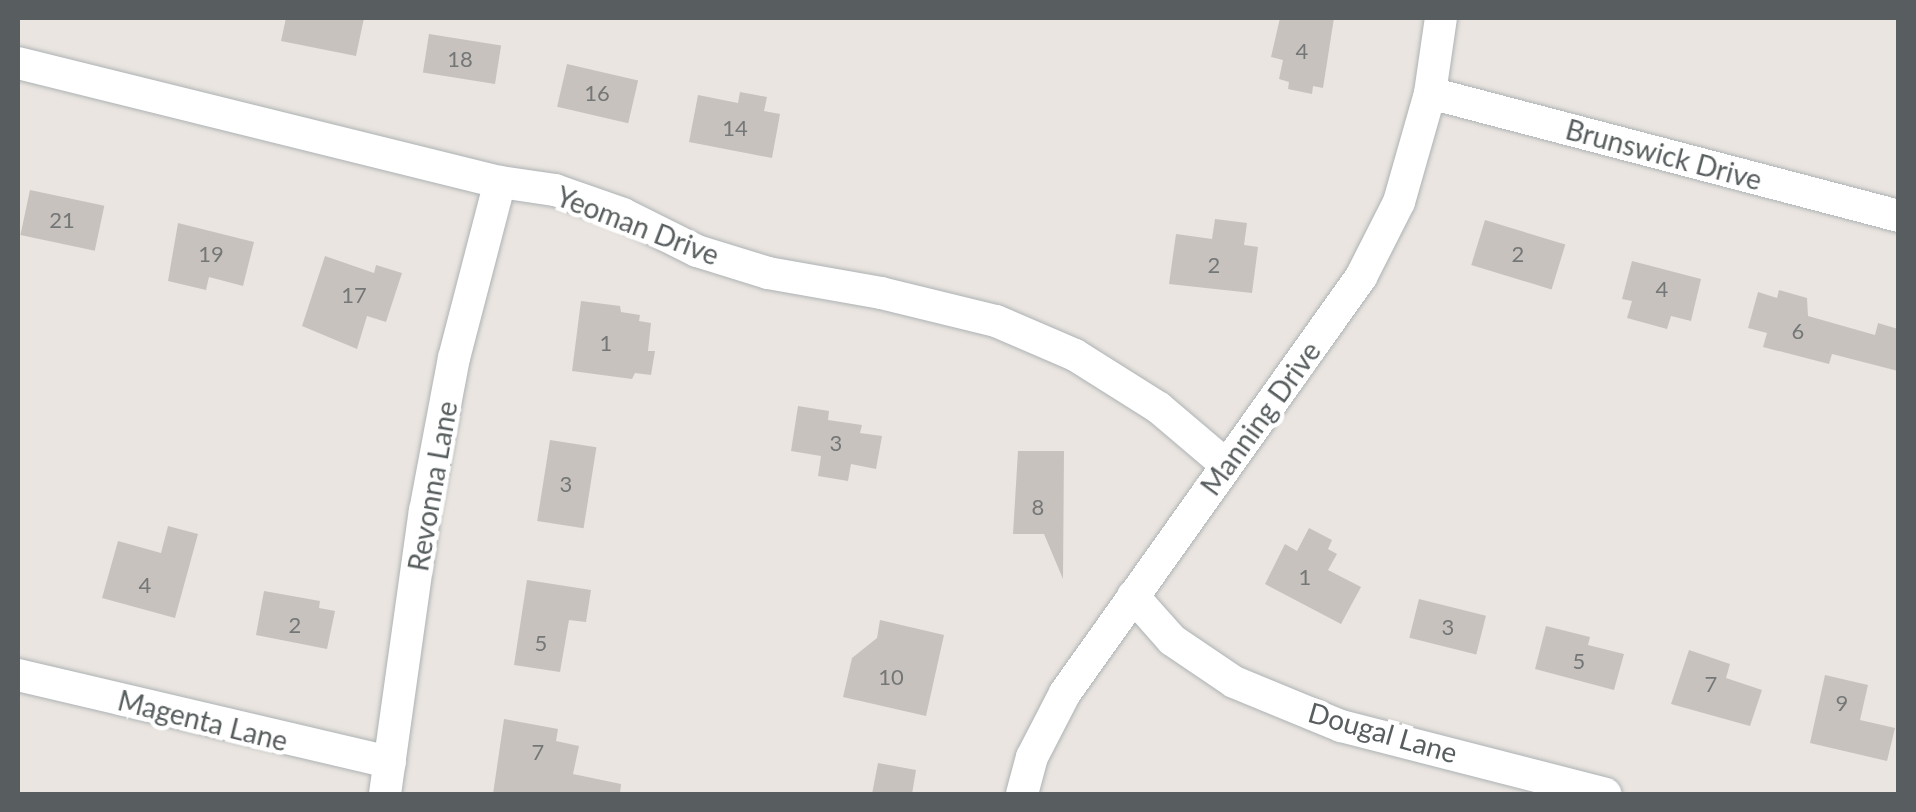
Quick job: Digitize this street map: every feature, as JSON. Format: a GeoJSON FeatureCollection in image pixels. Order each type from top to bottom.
{"type":"FeatureCollection","features":[{"type":"Feature","properties":{"kind":"street","name":"Manning Drive"},"geometry":{"type":"LineString","coordinates":[[1022,794],[1032,757],[1065,692],[1361,277],[1400,202],[1430,93],[1441,18]]}},
{"type":"Feature","properties":{"kind":"street","name":"Yeoman Drive"},"geometry":{"type":"LineString","coordinates":[[18,63],[500,182],[555,190],[623,214],[697,251],[768,273],[881,293],[996,321],[1075,355],[1142,397],[1224,464]]}},
{"type":"Feature","properties":{"kind":"street","name":"Brunswick Drive"},"geometry":{"type":"LineString","coordinates":[[1430,93],[1898,216]]}},
{"type":"Feature","properties":{"kind":"street","name":"Revonna Lane"},"geometry":{"type":"LineString","coordinates":[[387,778],[426,511],[454,358],[500,182]]}},
{"type":"Feature","properties":{"kind":"street","name":"Dougal Lane"},"geometry":{"type":"LineString","coordinates":[[1133,596],[1172,640],[1234,682],[1341,726],[1605,794]]}},
{"type":"Feature","properties":{"kind":"street","name":"Magenta Lane"},"geometry":{"type":"LineString","coordinates":[[18,676],[387,778]]}},
{"type":"Feature","properties":{"kind":"building"},"geometry":{"type":"Polygon","coordinates":[[[286,18],[364,18],[356,56],[281,41],[286,18]]]}},
{"type":"Feature","properties":{"kind":"building"},"geometry":{"type":"Polygon","coordinates":[[[1280,18],[1334,18],[1323,88],[1313,86],[1312,94],[1288,89],[1289,82],[1279,79],[1283,60],[1271,57],[1280,18]]]}},
{"type":"Feature","properties":{"kind":"building"},"geometry":{"type":"Polygon","coordinates":[[[429,34],[501,45],[495,84],[423,73],[429,34]]]}},
{"type":"Feature","properties":{"kind":"building"},"geometry":{"type":"Polygon","coordinates":[[[567,64],[638,80],[628,123],[557,107],[567,64]]]}},
{"type":"Feature","properties":{"kind":"building"},"geometry":{"type":"Polygon","coordinates":[[[740,92],[767,97],[764,111],[780,114],[772,158],[689,142],[698,95],[738,103],[740,92]]]}},
{"type":"Feature","properties":{"kind":"building"},"geometry":{"type":"Polygon","coordinates":[[[30,190],[104,206],[95,251],[20,235],[30,190]]]}},
{"type":"Feature","properties":{"kind":"building"},"geometry":{"type":"Polygon","coordinates":[[[1215,219],[1247,223],[1244,245],[1258,247],[1252,293],[1169,284],[1176,234],[1212,239],[1215,219]]]}},
{"type":"Feature","properties":{"kind":"building"},"geometry":{"type":"Polygon","coordinates":[[[1485,220],[1565,245],[1552,290],[1471,265],[1485,220]]]}},
{"type":"Feature","properties":{"kind":"building"},"geometry":{"type":"Polygon","coordinates":[[[178,223],[254,242],[243,286],[209,277],[206,290],[168,281],[178,223]]]}},
{"type":"Feature","properties":{"kind":"building"},"geometry":{"type":"Polygon","coordinates":[[[325,256],[374,273],[376,265],[402,273],[386,322],[367,316],[357,349],[302,326],[325,256]]]}},
{"type":"Feature","properties":{"kind":"building"},"geometry":{"type":"Polygon","coordinates":[[[1632,261],[1701,279],[1691,321],[1671,316],[1667,329],[1627,318],[1632,301],[1622,299],[1632,261]]]}},
{"type":"Feature","properties":{"kind":"building"},"geometry":{"type":"Polygon","coordinates":[[[1779,290],[1807,298],[1808,316],[1875,335],[1878,323],[1898,329],[1898,371],[1832,354],[1829,364],[1763,347],[1767,333],[1748,328],[1758,292],[1777,298],[1779,290]]]}},
{"type":"Feature","properties":{"kind":"building"},"geometry":{"type":"Polygon","coordinates":[[[581,301],[620,306],[621,312],[640,315],[639,321],[651,323],[648,351],[655,351],[651,375],[635,373],[632,379],[572,371],[581,301]]]}},
{"type":"Feature","properties":{"kind":"building"},"geometry":{"type":"Polygon","coordinates":[[[798,406],[829,411],[828,420],[862,425],[860,433],[882,436],[876,469],[851,464],[848,481],[818,476],[821,456],[791,451],[798,406]]]}},
{"type":"Feature","properties":{"kind":"building"},"geometry":{"type":"Polygon","coordinates":[[[550,440],[596,447],[584,528],[537,521],[550,440]]]}},
{"type":"Feature","properties":{"kind":"building"},"geometry":{"type":"Polygon","coordinates":[[[1018,451],[1064,451],[1063,579],[1044,534],[1013,534],[1018,451]]]}},
{"type":"Feature","properties":{"kind":"building"},"geometry":{"type":"Polygon","coordinates":[[[168,526],[198,534],[175,618],[102,598],[118,541],[161,553],[168,526]]]}},
{"type":"Feature","properties":{"kind":"building"},"geometry":{"type":"Polygon","coordinates":[[[1309,528],[1332,540],[1328,549],[1337,554],[1328,570],[1361,587],[1341,624],[1265,584],[1285,544],[1297,551],[1309,528]]]}},
{"type":"Feature","properties":{"kind":"building"},"geometry":{"type":"Polygon","coordinates":[[[527,580],[591,590],[586,622],[569,620],[560,672],[514,665],[527,580]]]}},
{"type":"Feature","properties":{"kind":"building"},"geometry":{"type":"Polygon","coordinates":[[[264,591],[320,601],[319,608],[335,611],[327,649],[256,635],[264,591]]]}},
{"type":"Feature","properties":{"kind":"building"},"geometry":{"type":"Polygon","coordinates":[[[1419,599],[1486,616],[1476,655],[1409,638],[1419,599]]]}},
{"type":"Feature","properties":{"kind":"building"},"geometry":{"type":"Polygon","coordinates":[[[880,620],[944,635],[926,716],[843,697],[852,658],[877,638],[880,620]]]}},
{"type":"Feature","properties":{"kind":"building"},"geometry":{"type":"Polygon","coordinates":[[[1546,626],[1590,637],[1588,645],[1624,654],[1614,690],[1535,669],[1546,626]]]}},
{"type":"Feature","properties":{"kind":"building"},"geometry":{"type":"Polygon","coordinates":[[[1689,650],[1730,664],[1726,678],[1762,690],[1750,726],[1671,704],[1689,650]]]}},
{"type":"Feature","properties":{"kind":"building"},"geometry":{"type":"Polygon","coordinates":[[[1825,675],[1868,685],[1860,720],[1895,728],[1887,761],[1810,743],[1825,675]]]}},
{"type":"Feature","properties":{"kind":"building"},"geometry":{"type":"Polygon","coordinates":[[[504,719],[558,729],[556,741],[579,746],[573,774],[621,784],[620,794],[493,794],[504,719]]]}},
{"type":"Feature","properties":{"kind":"building"},"geometry":{"type":"Polygon","coordinates":[[[878,763],[916,770],[912,794],[872,794],[878,763]]]}}]}
